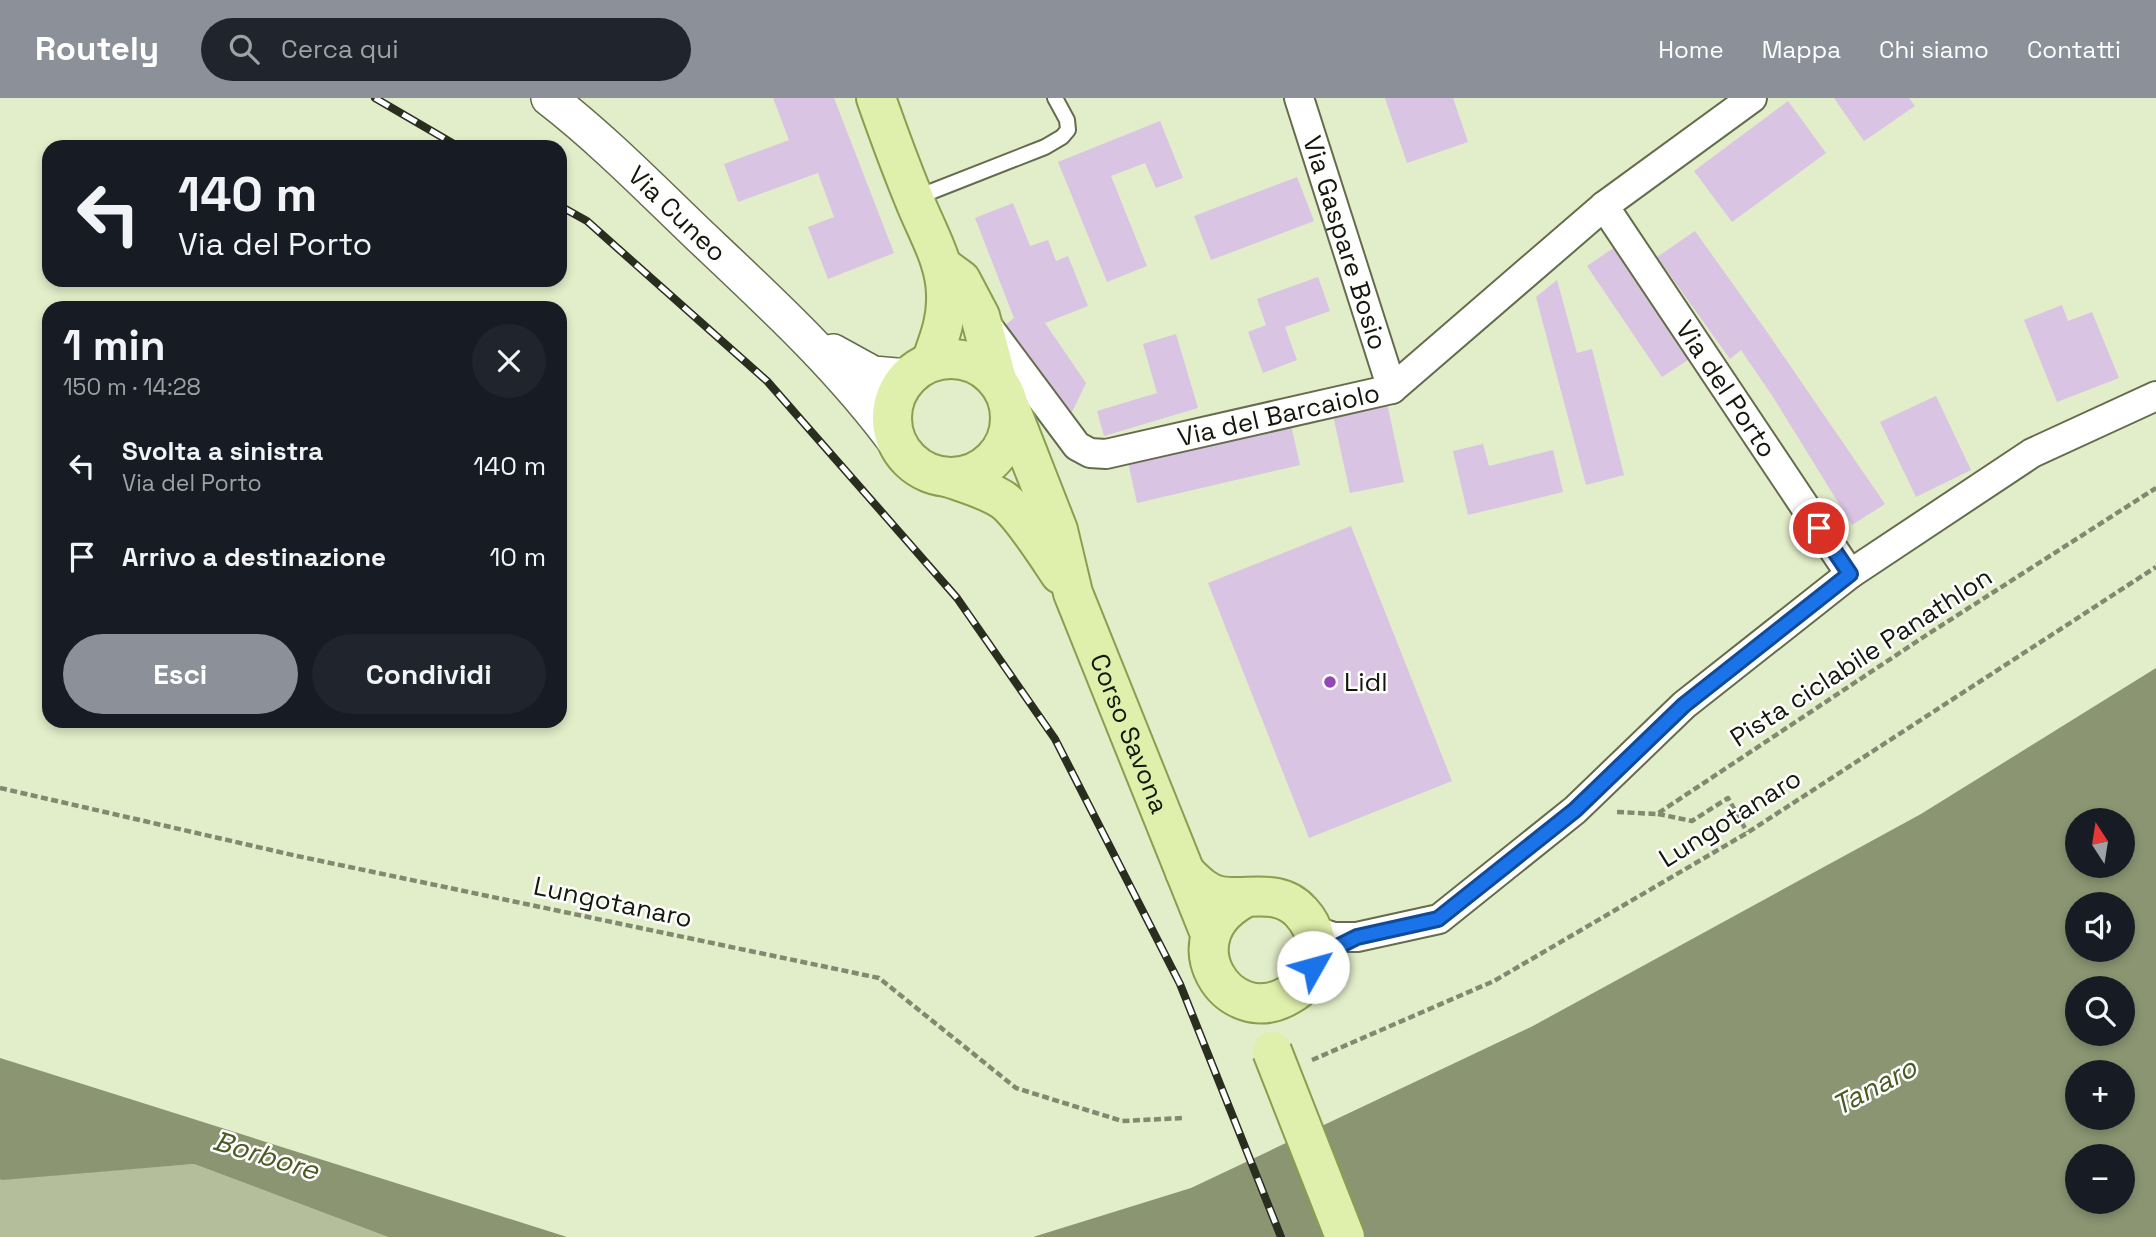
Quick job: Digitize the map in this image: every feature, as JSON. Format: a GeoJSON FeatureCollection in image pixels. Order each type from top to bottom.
{"type":"FeatureCollection","features":[{"type":"Feature","properties":{"kind":"main road","name":"Corso Savona"},"geometry":{"type":"LineString","coordinates":[[876,98],[943,266],[946,292],[943,329],[920,370],[897,393],[892,411],[893,430],[900,448],[912,463],[928,473],[982,489],[1006,502],[1038,541],[1073,593]]}},
{"type":"Feature","properties":{"kind":"main road","name":"Corso Savona"},"geometry":{"type":"LineString","coordinates":[[943,266],[961,280],[980,316],[1004,395],[1058,530],[1073,593],[1210,934],[1208,951],[1211,967],[1219,982],[1287,1057],[1345,1237]]}},
{"type":"Feature","properties":{"kind":"main road"},"geometry":{"type":"LineString","coordinates":[[920,370],[949,359],[967,361],[984,368],[1004,395]]}},
{"type":"Feature","properties":{"kind":"main road","name":"Corso Savona"},"geometry":{"type":"LineString","coordinates":[[947,477],[965,476],[981,470],[995,459],[1008,436],[1004,395]]}},
{"type":"Feature","properties":{"kind":"main road"},"geometry":{"type":"LineString","coordinates":[[1185,872],[1201,888],[1219,896],[1265,895],[1283,899],[1299,909],[1310,923],[1305,964],[1277,1012],[1271,1033],[1287,1057]]}},
{"type":"Feature","properties":{"kind":"main road"},"geometry":{"type":"LineString","coordinates":[[1210,934],[1218,918],[1231,905],[1247,897]]}},
{"type":"Feature","properties":{"kind":"main road"},"geometry":{"type":"LineString","coordinates":[[1231,993],[1248,1002],[1264,1003],[1282,999],[1305,964]]}},
{"type":"Feature","properties":{"kind":"street","name":"Via Cuneo"},"geometry":{"type":"LineString","coordinates":[[549,98],[632,172],[803,334],[873,410],[900,448]]}},
{"type":"Feature","properties":{"kind":"street","name":"Via Gaspare Bosio"},"geometry":{"type":"LineString","coordinates":[[1298,98],[1392,389]]}},
{"type":"Feature","properties":{"kind":"street","name":"Via del Barcaiolo"},"geometry":{"type":"LineString","coordinates":[[980,316],[1077,446],[1090,453],[1106,454],[1392,389],[1604,205],[1752,98]]}},
{"type":"Feature","properties":{"kind":"street","name":"Via del Porto"},"geometry":{"type":"LineString","coordinates":[[1604,205],[1850,574]]}},
{"type":"Feature","properties":{"kind":"street","name":"Via Cuneo"},"geometry":{"type":"LineString","coordinates":[[803,334],[873,374],[920,370]]}},
{"type":"Feature","properties":{"kind":"street"},"geometry":{"type":"LineString","coordinates":[[1305,964],[1357,937],[1438,919],[1575,810],[1684,705],[1850,574],[2032,453],[2156,396]]}},
{"type":"Feature","properties":{"kind":"lane"},"geometry":{"type":"LineString","coordinates":[[914,198],[1045,147],[1062,137],[1068,130],[1068,120],[1055,98]]}},
{"type":"Feature","properties":{"kind":"path","name":"Pista ciclabile Panathlon"},"geometry":{"type":"LineString","coordinates":[[1657,814],[1925,636],[2156,488]]}},
{"type":"Feature","properties":{"kind":"path","name":"Lungotanaro"},"geometry":{"type":"LineString","coordinates":[[1287,1057],[1494,981],[1747,832],[2156,567]]}},
{"type":"Feature","properties":{"kind":"path","name":"Lungotanaro"},"geometry":{"type":"LineString","coordinates":[[0,788],[297,856],[879,978],[1016,1088],[1122,1121],[1183,1118]]}},
{"type":"Feature","properties":{"kind":"path"},"geometry":{"type":"LineString","coordinates":[[1575,810],[1657,814],[1692,821],[1728,798],[1747,832]]}},
{"type":"Feature","properties":{"kind":"shaded area"},"geometry":{"type":"Polygon","coordinates":[[[194,1164],[388,1237],[0,1237],[0,1179],[194,1164]]]}},
{"type":"Feature","properties":{"kind":"water","name":"Tanaro"},"geometry":{"type":"Polygon","coordinates":[[[2156,668],[2156,1237],[1033,1237],[1191,1188],[1531,1027],[1921,814],[2156,668]]]}},
{"type":"Feature","properties":{"kind":"water","name":"Borbore"},"geometry":{"type":"Polygon","coordinates":[[[0,1058],[567,1237],[388,1237],[194,1164],[2,1180],[0,1058]]]}},
{"type":"Feature","properties":{"kind":"building"},"geometry":{"type":"Polygon","coordinates":[[[773,98],[834,98],[894,253],[828,279],[808,227],[834,217],[818,173],[738,202],[724,164],[789,140],[773,98]]]}},
{"type":"Feature","properties":{"kind":"building"},"geometry":{"type":"Polygon","coordinates":[[[1385,98],[1453,98],[1468,142],[1407,163],[1385,98]]]}},
{"type":"Feature","properties":{"kind":"building"},"geometry":{"type":"Polygon","coordinates":[[[1834,98],[1909,98],[1915,106],[1864,141],[1834,98]]]}},
{"type":"Feature","properties":{"kind":"building"},"geometry":{"type":"Polygon","coordinates":[[[1788,101],[1826,153],[1732,222],[1694,171],[1788,101]]]}},
{"type":"Feature","properties":{"kind":"building"},"geometry":{"type":"Polygon","coordinates":[[[1160,121],[1183,178],[1156,188],[1145,163],[1111,176],[1147,266],[1107,282],[1058,162],[1160,121]]]}},
{"type":"Feature","properties":{"kind":"building"},"geometry":{"type":"Polygon","coordinates":[[[1297,177],[1314,221],[1211,260],[1194,216],[1297,177]]]}},
{"type":"Feature","properties":{"kind":"building"},"geometry":{"type":"Polygon","coordinates":[[[1013,203],[1030,246],[1048,240],[1056,261],[1068,256],[1088,306],[1045,323],[1086,383],[1071,414],[1003,327],[1014,318],[975,218],[1013,203]]]}},
{"type":"Feature","properties":{"kind":"building"},"geometry":{"type":"Polygon","coordinates":[[[1695,231],[1885,504],[1852,525],[1741,350],[1730,359],[1657,257],[1695,231]]]}},
{"type":"Feature","properties":{"kind":"building"},"geometry":{"type":"Polygon","coordinates":[[[1615,247],[1691,358],[1662,377],[1587,266],[1615,247]]]}},
{"type":"Feature","properties":{"kind":"building"},"geometry":{"type":"Polygon","coordinates":[[[1318,277],[1330,311],[1285,327],[1297,360],[1263,373],[1248,332],[1266,325],[1257,299],[1318,277]]]}},
{"type":"Feature","properties":{"kind":"building"},"geometry":{"type":"Polygon","coordinates":[[[1557,280],[1577,353],[1592,349],[1624,475],[1586,485],[1536,297],[1557,280]]]}},
{"type":"Feature","properties":{"kind":"building"},"geometry":{"type":"Polygon","coordinates":[[[2062,305],[2068,321],[2092,312],[2119,378],[2057,402],[2024,320],[2062,305]]]}},
{"type":"Feature","properties":{"kind":"building"},"geometry":{"type":"Polygon","coordinates":[[[1176,334],[1198,408],[1104,436],[1097,411],[1157,393],[1143,344],[1176,334]]]}},
{"type":"Feature","properties":{"kind":"building"},"geometry":{"type":"Polygon","coordinates":[[[1936,396],[1971,470],[1916,497],[1880,422],[1936,396]]]}},
{"type":"Feature","properties":{"kind":"building"},"geometry":{"type":"Polygon","coordinates":[[[1387,403],[1404,482],[1350,493],[1333,415],[1387,403]]]}},
{"type":"Feature","properties":{"kind":"building"},"geometry":{"type":"Polygon","coordinates":[[[1291,425],[1300,465],[1137,503],[1128,462],[1291,425]]]}},
{"type":"Feature","properties":{"kind":"building"},"geometry":{"type":"Polygon","coordinates":[[[1483,444],[1489,466],[1553,450],[1563,492],[1468,515],[1453,451],[1483,444]]]}},
{"type":"Feature","properties":{"kind":"building","name":"Lidl"},"geometry":{"type":"Polygon","coordinates":[[[1351,526],[1452,781],[1309,838],[1208,583],[1351,526]]]}},
{"type":"Feature","properties":{"kind":"railway"},"geometry":{"type":"LineString","coordinates":[[375,98],[447,140]]}},
{"type":"Feature","properties":{"kind":"railway"},"geometry":{"type":"LineString","coordinates":[[567,210],[587,221],[767,381],[957,598],[1055,739],[1180,984],[1281,1237]]}},
{"type":"Feature","properties":{"kind":"place","name":"Lidl"},"geometry":{"type":"Point","coordinates":[1330,682]}},
{"type":"Feature","properties":{"kind":"route"},"geometry":{"type":"LineString","coordinates":[[1313,967],[1331,950],[1357,937],[1438,919],[1575,810],[1684,705],[1850,574],[1819,528]]}}]}
